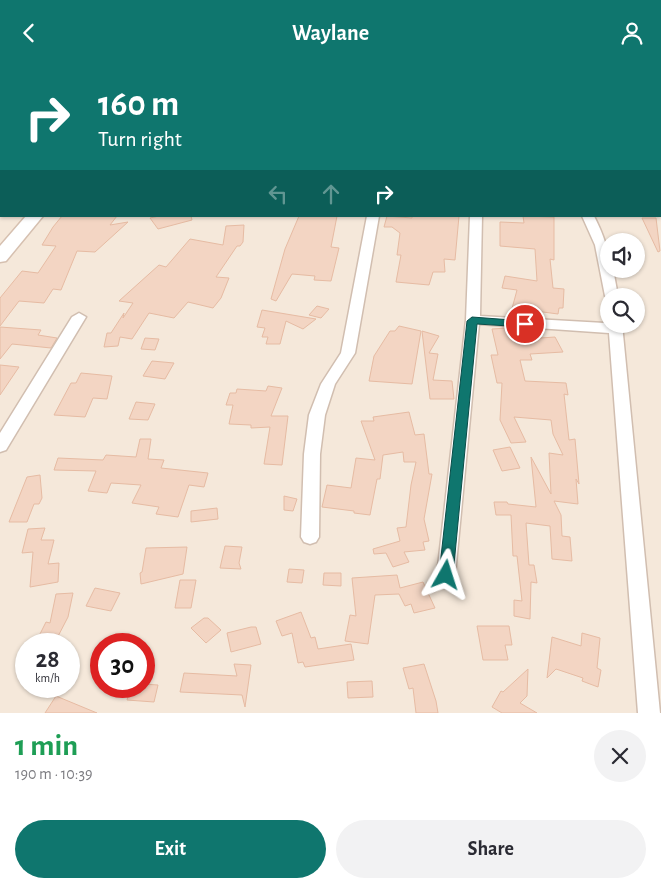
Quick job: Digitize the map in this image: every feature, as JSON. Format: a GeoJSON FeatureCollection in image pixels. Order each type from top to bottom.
{"type":"FeatureCollection","features":[{"type":"Feature","properties":{"kind":"street"},"geometry":{"type":"LineString","coordinates":[[0,257],[34,217]]}},
{"type":"Feature","properties":{"kind":"street"},"geometry":{"type":"LineString","coordinates":[[310,537],[312,454],[317,415],[328,384],[348,353],[373,217]]}},
{"type":"Feature","properties":{"kind":"street"},"geometry":{"type":"LineString","coordinates":[[446,575],[472,321],[476,217]]}},
{"type":"Feature","properties":{"kind":"street"},"geometry":{"type":"LineString","coordinates":[[589,217],[598,232],[602,245],[610,288]]}},
{"type":"Feature","properties":{"kind":"street"},"geometry":{"type":"LineString","coordinates":[[0,446],[80,317]]}},
{"type":"Feature","properties":{"kind":"street"},"geometry":{"type":"LineString","coordinates":[[472,321],[600,325]]}},
{"type":"Feature","properties":{"kind":"street"},"geometry":{"type":"LineString","coordinates":[[616,333],[649,713]]}},
{"type":"Feature","properties":{"kind":"shaded area"},"geometry":{"type":"Polygon","coordinates":[[[0,217],[661,217],[661,713],[0,713],[0,217]]]}},
{"type":"Feature","properties":{"kind":"building"},"geometry":{"type":"Polygon","coordinates":[[[61,217],[116,217],[110,225],[128,222],[95,252],[77,251],[61,290],[53,289],[44,303],[19,301],[0,326],[0,298],[22,271],[38,273],[56,246],[42,245],[61,217]]]}},
{"type":"Feature","properties":{"kind":"building"},"geometry":{"type":"Polygon","coordinates":[[[191,217],[192,220],[158,229],[150,218],[191,217]]]}},
{"type":"Feature","properties":{"kind":"building"},"geometry":{"type":"Polygon","coordinates":[[[299,217],[337,217],[331,247],[339,248],[331,281],[314,280],[315,276],[292,274],[276,301],[271,299],[285,249],[299,217]]]}},
{"type":"Feature","properties":{"kind":"building"},"geometry":{"type":"Polygon","coordinates":[[[387,217],[459,217],[455,260],[444,259],[445,272],[433,272],[429,285],[396,282],[401,255],[397,255],[400,233],[392,227],[384,227],[387,217]]]}},
{"type":"Feature","properties":{"kind":"building"},"geometry":{"type":"Polygon","coordinates":[[[523,217],[554,217],[554,260],[550,259],[553,288],[564,289],[563,308],[559,308],[558,314],[528,310],[526,317],[510,316],[517,290],[502,288],[505,276],[537,281],[535,249],[500,246],[500,222],[524,223],[523,217]]]}},
{"type":"Feature","properties":{"kind":"building"},"geometry":{"type":"Polygon","coordinates":[[[642,218],[656,218],[660,251],[658,252],[642,218]]]}},
{"type":"Feature","properties":{"kind":"building"},"geometry":{"type":"Polygon","coordinates":[[[244,225],[243,242],[240,246],[237,246],[216,277],[229,278],[221,298],[213,308],[188,302],[174,318],[149,313],[132,339],[120,337],[118,346],[104,347],[107,333],[111,333],[133,303],[119,301],[159,265],[166,267],[190,239],[223,245],[226,226],[244,225]]]}},
{"type":"Feature","properties":{"kind":"building"},"geometry":{"type":"Polygon","coordinates":[[[317,306],[329,309],[321,318],[309,315],[317,306]]]}},
{"type":"Feature","properties":{"kind":"building"},"geometry":{"type":"Polygon","coordinates":[[[262,310],[316,319],[303,329],[286,321],[280,344],[266,344],[268,337],[262,337],[265,328],[257,327],[262,310]]]}},
{"type":"Feature","properties":{"kind":"building"},"geometry":{"type":"Polygon","coordinates":[[[399,326],[421,331],[412,384],[369,381],[374,356],[390,331],[395,331],[399,326]]]}},
{"type":"Feature","properties":{"kind":"building"},"geometry":{"type":"Polygon","coordinates":[[[0,327],[41,330],[38,335],[57,338],[51,348],[12,344],[0,359],[0,327]]]}},
{"type":"Feature","properties":{"kind":"building"},"geometry":{"type":"Polygon","coordinates":[[[492,329],[524,329],[526,339],[555,337],[563,352],[530,354],[532,360],[520,360],[525,381],[566,383],[568,395],[564,394],[569,440],[575,439],[579,484],[576,479],[578,504],[554,501],[561,515],[562,536],[570,537],[572,561],[552,559],[550,526],[526,523],[529,565],[534,565],[537,583],[531,582],[530,619],[514,616],[514,600],[522,601],[517,556],[513,556],[511,515],[496,515],[494,502],[507,502],[508,504],[536,507],[531,457],[551,494],[549,453],[563,455],[553,434],[551,420],[514,417],[526,442],[511,443],[500,420],[502,383],[497,383],[491,355],[498,355],[492,329]]]}},
{"type":"Feature","properties":{"kind":"building"},"geometry":{"type":"Polygon","coordinates":[[[422,331],[439,336],[429,353],[438,354],[433,380],[452,381],[454,399],[430,399],[422,331]]]}},
{"type":"Feature","properties":{"kind":"building"},"geometry":{"type":"Polygon","coordinates":[[[145,338],[159,339],[155,350],[141,349],[145,338]]]}},
{"type":"Feature","properties":{"kind":"building"},"geometry":{"type":"Polygon","coordinates":[[[152,361],[174,363],[165,379],[143,376],[152,361]]]}},
{"type":"Feature","properties":{"kind":"building"},"geometry":{"type":"Polygon","coordinates":[[[0,365],[19,367],[0,395],[0,365]]]}},
{"type":"Feature","properties":{"kind":"building"},"geometry":{"type":"Polygon","coordinates":[[[81,373],[112,376],[107,399],[93,398],[85,417],[54,415],[71,383],[76,383],[81,373]]]}},
{"type":"Feature","properties":{"kind":"building"},"geometry":{"type":"Polygon","coordinates":[[[268,386],[282,388],[271,416],[288,416],[282,465],[264,464],[270,427],[251,428],[251,425],[229,424],[233,405],[226,405],[230,393],[236,393],[237,389],[266,391],[268,386]]]}},
{"type":"Feature","properties":{"kind":"building"},"geometry":{"type":"Polygon","coordinates":[[[136,402],[155,404],[148,420],[129,419],[136,402]]]}},
{"type":"Feature","properties":{"kind":"building"},"geometry":{"type":"Polygon","coordinates":[[[409,412],[415,435],[424,434],[429,474],[432,474],[424,519],[429,541],[423,542],[425,550],[404,552],[409,562],[393,567],[386,553],[374,554],[373,549],[400,541],[397,528],[406,527],[416,462],[404,462],[403,452],[383,455],[380,479],[377,479],[370,515],[322,507],[327,485],[351,488],[356,458],[375,460],[361,421],[374,421],[373,417],[409,412]]]}},
{"type":"Feature","properties":{"kind":"building"},"geometry":{"type":"Polygon","coordinates":[[[140,439],[151,439],[148,459],[164,460],[161,468],[208,473],[204,487],[189,485],[178,517],[156,514],[159,507],[132,503],[141,485],[111,483],[107,493],[88,491],[96,471],[54,470],[58,458],[103,460],[106,455],[136,457],[140,439]]]}},
{"type":"Feature","properties":{"kind":"building"},"geometry":{"type":"Polygon","coordinates":[[[510,447],[520,468],[502,471],[493,450],[510,447]]]}},
{"type":"Feature","properties":{"kind":"building"},"geometry":{"type":"Polygon","coordinates":[[[40,475],[42,498],[39,504],[34,504],[27,522],[9,522],[27,477],[40,475]]]}},
{"type":"Feature","properties":{"kind":"building"},"geometry":{"type":"Polygon","coordinates":[[[284,496],[297,499],[293,511],[284,510],[284,496]]]}},
{"type":"Feature","properties":{"kind":"building"},"geometry":{"type":"Polygon","coordinates":[[[217,508],[218,519],[191,522],[191,511],[217,508]]]}},
{"type":"Feature","properties":{"kind":"building"},"geometry":{"type":"Polygon","coordinates":[[[45,528],[41,540],[54,540],[48,564],[59,563],[58,582],[30,587],[33,552],[22,553],[28,529],[45,528]]]}},
{"type":"Feature","properties":{"kind":"building"},"geometry":{"type":"Polygon","coordinates":[[[225,546],[242,547],[239,563],[241,569],[220,568],[225,546]]]}},
{"type":"Feature","properties":{"kind":"building"},"geometry":{"type":"Polygon","coordinates":[[[187,547],[183,574],[141,584],[140,573],[142,572],[146,548],[187,547]]]}},
{"type":"Feature","properties":{"kind":"building"},"geometry":{"type":"Polygon","coordinates":[[[289,569],[304,570],[302,583],[287,582],[289,569]]]}},
{"type":"Feature","properties":{"kind":"building"},"geometry":{"type":"Polygon","coordinates":[[[324,573],[341,573],[341,586],[323,585],[324,573]]]}},
{"type":"Feature","properties":{"kind":"building"},"geometry":{"type":"Polygon","coordinates":[[[397,575],[400,588],[423,582],[435,608],[414,613],[411,604],[405,606],[399,594],[375,595],[368,644],[345,641],[350,615],[356,616],[352,578],[397,575]]]}},
{"type":"Feature","properties":{"kind":"building"},"geometry":{"type":"Polygon","coordinates":[[[180,580],[196,580],[191,608],[175,608],[180,580]]]}},
{"type":"Feature","properties":{"kind":"building"},"geometry":{"type":"Polygon","coordinates":[[[95,588],[120,593],[111,611],[86,606],[95,588]]]}},
{"type":"Feature","properties":{"kind":"building"},"geometry":{"type":"Polygon","coordinates":[[[73,593],[68,617],[60,633],[40,633],[46,622],[50,623],[56,594],[73,593]]]}},
{"type":"Feature","properties":{"kind":"building"},"geometry":{"type":"Polygon","coordinates":[[[301,612],[311,638],[315,637],[318,649],[351,644],[354,660],[305,667],[303,662],[298,663],[292,633],[282,636],[276,621],[301,612]]]}},
{"type":"Feature","properties":{"kind":"building"},"geometry":{"type":"Polygon","coordinates":[[[204,618],[208,618],[221,630],[206,643],[191,628],[204,618]]]}},
{"type":"Feature","properties":{"kind":"building"},"geometry":{"type":"Polygon","coordinates":[[[477,626],[509,626],[512,645],[505,645],[508,660],[483,660],[477,626]]]}},
{"type":"Feature","properties":{"kind":"building"},"geometry":{"type":"Polygon","coordinates":[[[256,627],[261,644],[231,652],[227,633],[256,627]]]}},
{"type":"Feature","properties":{"kind":"building"},"geometry":{"type":"Polygon","coordinates":[[[582,633],[600,638],[597,668],[601,670],[598,687],[582,681],[583,678],[556,669],[547,678],[552,637],[581,646],[582,633]]]}},
{"type":"Feature","properties":{"kind":"building"},"geometry":{"type":"Polygon","coordinates":[[[234,664],[251,665],[245,707],[242,695],[180,692],[184,673],[237,676],[234,664]]]}},
{"type":"Feature","properties":{"kind":"building"},"geometry":{"type":"Polygon","coordinates":[[[424,664],[438,713],[416,713],[413,688],[409,689],[403,668],[424,664]]]}},
{"type":"Feature","properties":{"kind":"building"},"geometry":{"type":"Polygon","coordinates":[[[528,669],[527,696],[520,703],[537,713],[502,713],[492,707],[501,691],[503,692],[528,669]]]}},
{"type":"Feature","properties":{"kind":"building"},"geometry":{"type":"Polygon","coordinates":[[[372,681],[373,697],[348,698],[347,682],[372,681]]]}},
{"type":"Feature","properties":{"kind":"building"},"geometry":{"type":"Polygon","coordinates":[[[155,685],[158,685],[155,698],[155,685]]]}},
{"type":"Feature","properties":{"kind":"building"},"geometry":{"type":"Polygon","coordinates":[[[55,698],[61,698],[97,713],[45,713],[55,698]]]}},
{"type":"Feature","properties":{"kind":"building"},"geometry":{"type":"Polygon","coordinates":[[[128,698],[155,698],[154,702],[127,700],[128,698]]]}},
{"type":"Feature","properties":{"kind":"route"},"geometry":{"type":"LineString","coordinates":[[446,575],[472,321],[525,324]]}}]}
